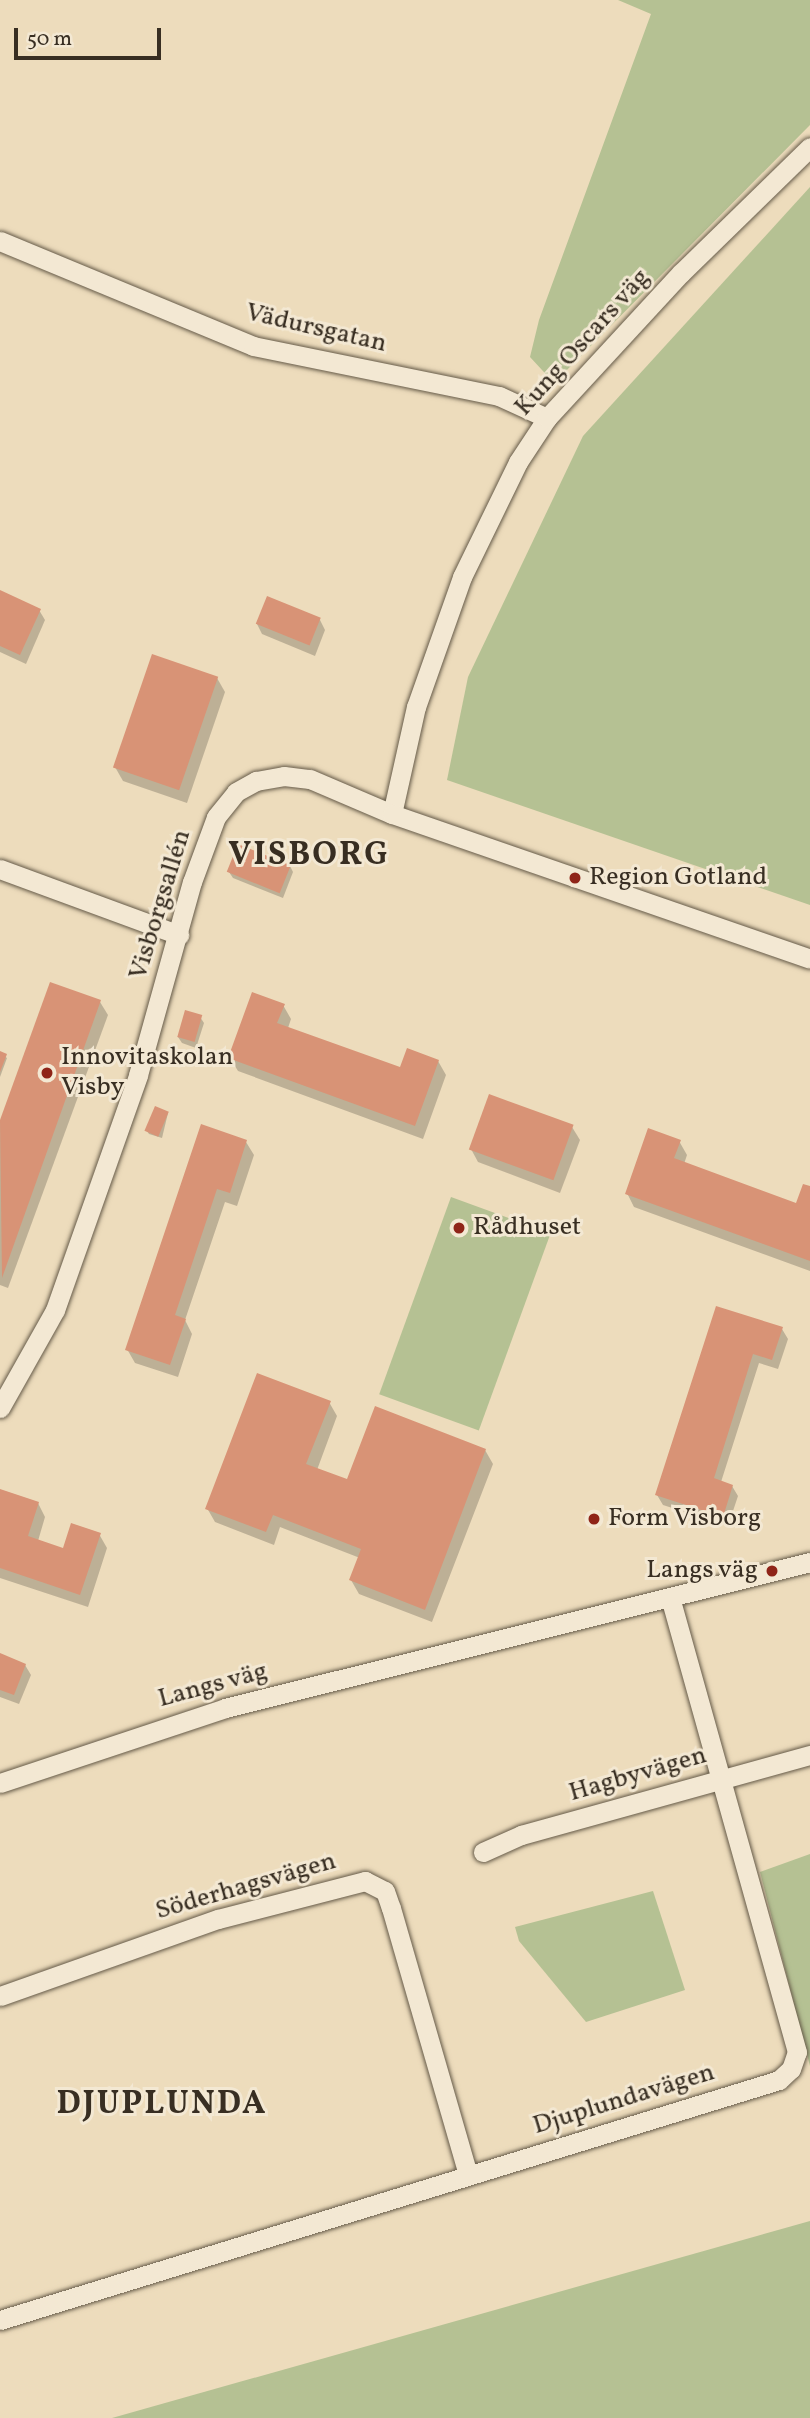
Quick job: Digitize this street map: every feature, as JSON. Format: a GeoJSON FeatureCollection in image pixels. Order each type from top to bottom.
{"type":"FeatureCollection","features":[{"type":"Feature","properties":{"kind":"street","name":"Kung Oscars väg"},"geometry":{"type":"LineString","coordinates":[[392,814],[416,707],[462,577],[518,462],[547,418],[681,273],[810,146]]}},
{"type":"Feature","properties":{"kind":"street","name":"Vädursgatan"},"geometry":{"type":"LineString","coordinates":[[0,241],[253,346],[499,396],[547,418]]}},
{"type":"Feature","properties":{"kind":"street","name":"Visborgsallén"},"geometry":{"type":"LineString","coordinates":[[0,1408],[55,1310],[138,1075],[180,936],[192,882],[216,817],[236,792],[275,778],[310,779],[392,814],[810,959]]}},
{"type":"Feature","properties":{"kind":"street"},"geometry":{"type":"LineString","coordinates":[[0,869],[180,936]]}},
{"type":"Feature","properties":{"kind":"street","name":"Langs väg"},"geometry":{"type":"LineString","coordinates":[[0,1783],[226,1708],[810,1562]]}},
{"type":"Feature","properties":{"kind":"street","name":"Djuplundavägen"},"geometry":{"type":"LineString","coordinates":[[0,2320],[779,2080],[791,2069],[797,2052],[670,1597]]}},
{"type":"Feature","properties":{"kind":"street","name":"Hagbyvägen"},"geometry":{"type":"LineString","coordinates":[[483,1852],[521,1835],[810,1755]]}},
{"type":"Feature","properties":{"kind":"street","name":"Söderhagsvägen"},"geometry":{"type":"LineString","coordinates":[[0,1996],[218,1919],[365,1881],[385,1891],[391,1908],[468,2175]]}},
{"type":"Feature","properties":{"kind":"green space"},"geometry":{"type":"Polygon","coordinates":[[[618,0],[810,0],[810,125],[554,383],[530,357],[539,320],[651,14],[618,0]]]}},
{"type":"Feature","properties":{"kind":"green space"},"geometry":{"type":"Polygon","coordinates":[[[810,187],[810,905],[447,780],[468,677],[583,436],[810,187]]]}},
{"type":"Feature","properties":{"kind":"green space"},"geometry":{"type":"Polygon","coordinates":[[[451,1197],[551,1233],[479,1431],[379,1394],[451,1197]]]}},
{"type":"Feature","properties":{"kind":"green space"},"geometry":{"type":"Polygon","coordinates":[[[810,1854],[810,2066],[760,1872],[810,1854]]]}},
{"type":"Feature","properties":{"kind":"green space"},"geometry":{"type":"Polygon","coordinates":[[[653,1891],[685,1990],[586,2022],[519,1941],[515,1927],[653,1891]]]}},
{"type":"Feature","properties":{"kind":"green space"},"geometry":{"type":"Polygon","coordinates":[[[810,2221],[810,2418],[112,2418],[810,2221]]]}},
{"type":"Feature","properties":{"kind":"building"},"geometry":{"type":"Polygon","coordinates":[[[0,590],[41,609],[20,655],[0,646],[0,590]]]}},
{"type":"Feature","properties":{"kind":"building"},"geometry":{"type":"Polygon","coordinates":[[[267,596],[321,618],[310,646],[256,624],[267,596]]]}},
{"type":"Feature","properties":{"kind":"building"},"geometry":{"type":"Polygon","coordinates":[[[152,654],[218,677],[179,790],[113,767],[152,654]]]}},
{"type":"Feature","properties":{"kind":"building"},"geometry":{"type":"Polygon","coordinates":[[[238,844],[291,865],[280,893],[227,872],[238,844]]]}},
{"type":"Feature","properties":{"kind":"building"},"geometry":{"type":"Polygon","coordinates":[[[50,982],[101,1000],[2,1278],[0,1120],[50,982]]]}},
{"type":"Feature","properties":{"kind":"building"},"geometry":{"type":"Polygon","coordinates":[[[252,992],[285,1004],[277,1023],[400,1067],[407,1048],[439,1060],[415,1126],[228,1058],[252,992]]]}},
{"type":"Feature","properties":{"kind":"building"},"geometry":{"type":"Polygon","coordinates":[[[185,1010],[202,1015],[195,1042],[177,1037],[185,1010]]]}},
{"type":"Feature","properties":{"kind":"building"},"geometry":{"type":"Polygon","coordinates":[[[0,1051],[7,1054],[0,1072],[0,1051]]]}},
{"type":"Feature","properties":{"kind":"building"},"geometry":{"type":"Polygon","coordinates":[[[489,1094],[574,1125],[553,1180],[469,1149],[489,1094]]]}},
{"type":"Feature","properties":{"kind":"building"},"geometry":{"type":"Polygon","coordinates":[[[155,1106],[169,1112],[158,1137],[144,1131],[155,1106]]]}},
{"type":"Feature","properties":{"kind":"building"},"geometry":{"type":"Polygon","coordinates":[[[201,1124],[247,1140],[230,1193],[217,1189],[175,1315],[186,1319],[170,1365],[125,1350],[201,1124]]]}},
{"type":"Feature","properties":{"kind":"building"},"geometry":{"type":"Polygon","coordinates":[[[648,1128],[681,1140],[674,1158],[796,1203],[803,1184],[810,1186],[810,1261],[625,1194],[648,1128]]]}},
{"type":"Feature","properties":{"kind":"building"},"geometry":{"type":"Polygon","coordinates":[[[716,1306],[783,1327],[772,1360],[753,1354],[714,1478],[733,1485],[723,1517],[655,1495],[716,1306]]]}},
{"type":"Feature","properties":{"kind":"building"},"geometry":{"type":"Polygon","coordinates":[[[257,1373],[331,1401],[306,1464],[347,1479],[375,1406],[486,1449],[425,1610],[349,1580],[361,1549],[273,1515],[266,1532],[205,1509],[257,1373]]]}},
{"type":"Feature","properties":{"kind":"building"},"geometry":{"type":"Polygon","coordinates":[[[0,1489],[39,1502],[28,1536],[63,1548],[71,1523],[101,1533],[80,1595],[0,1568],[0,1489]]]}},
{"type":"Feature","properties":{"kind":"building"},"geometry":{"type":"Polygon","coordinates":[[[0,1653],[26,1664],[14,1695],[0,1690],[0,1653]]]}},
{"type":"Feature","properties":{"kind":"place","name":"Region Gotland"},"geometry":{"type":"Point","coordinates":[575,878]}},
{"type":"Feature","properties":{"kind":"place","name":"Innovitaskolan Visby"},"geometry":{"type":"Point","coordinates":[47,1073]}},
{"type":"Feature","properties":{"kind":"place","name":"Rådhuset"},"geometry":{"type":"Point","coordinates":[459,1228]}},
{"type":"Feature","properties":{"kind":"place","name":"Form Visborg"},"geometry":{"type":"Point","coordinates":[594,1519]}},
{"type":"Feature","properties":{"kind":"place","name":"Langs väg"},"geometry":{"type":"Point","coordinates":[772,1571]}},
{"type":"Feature","properties":{"kind":"district","name":"VISBORG"},"geometry":{"type":"Point","coordinates":[309,857]}},
{"type":"Feature","properties":{"kind":"district","name":"DJUPLUNDA"},"geometry":{"type":"Point","coordinates":[162,2106]}}]}
